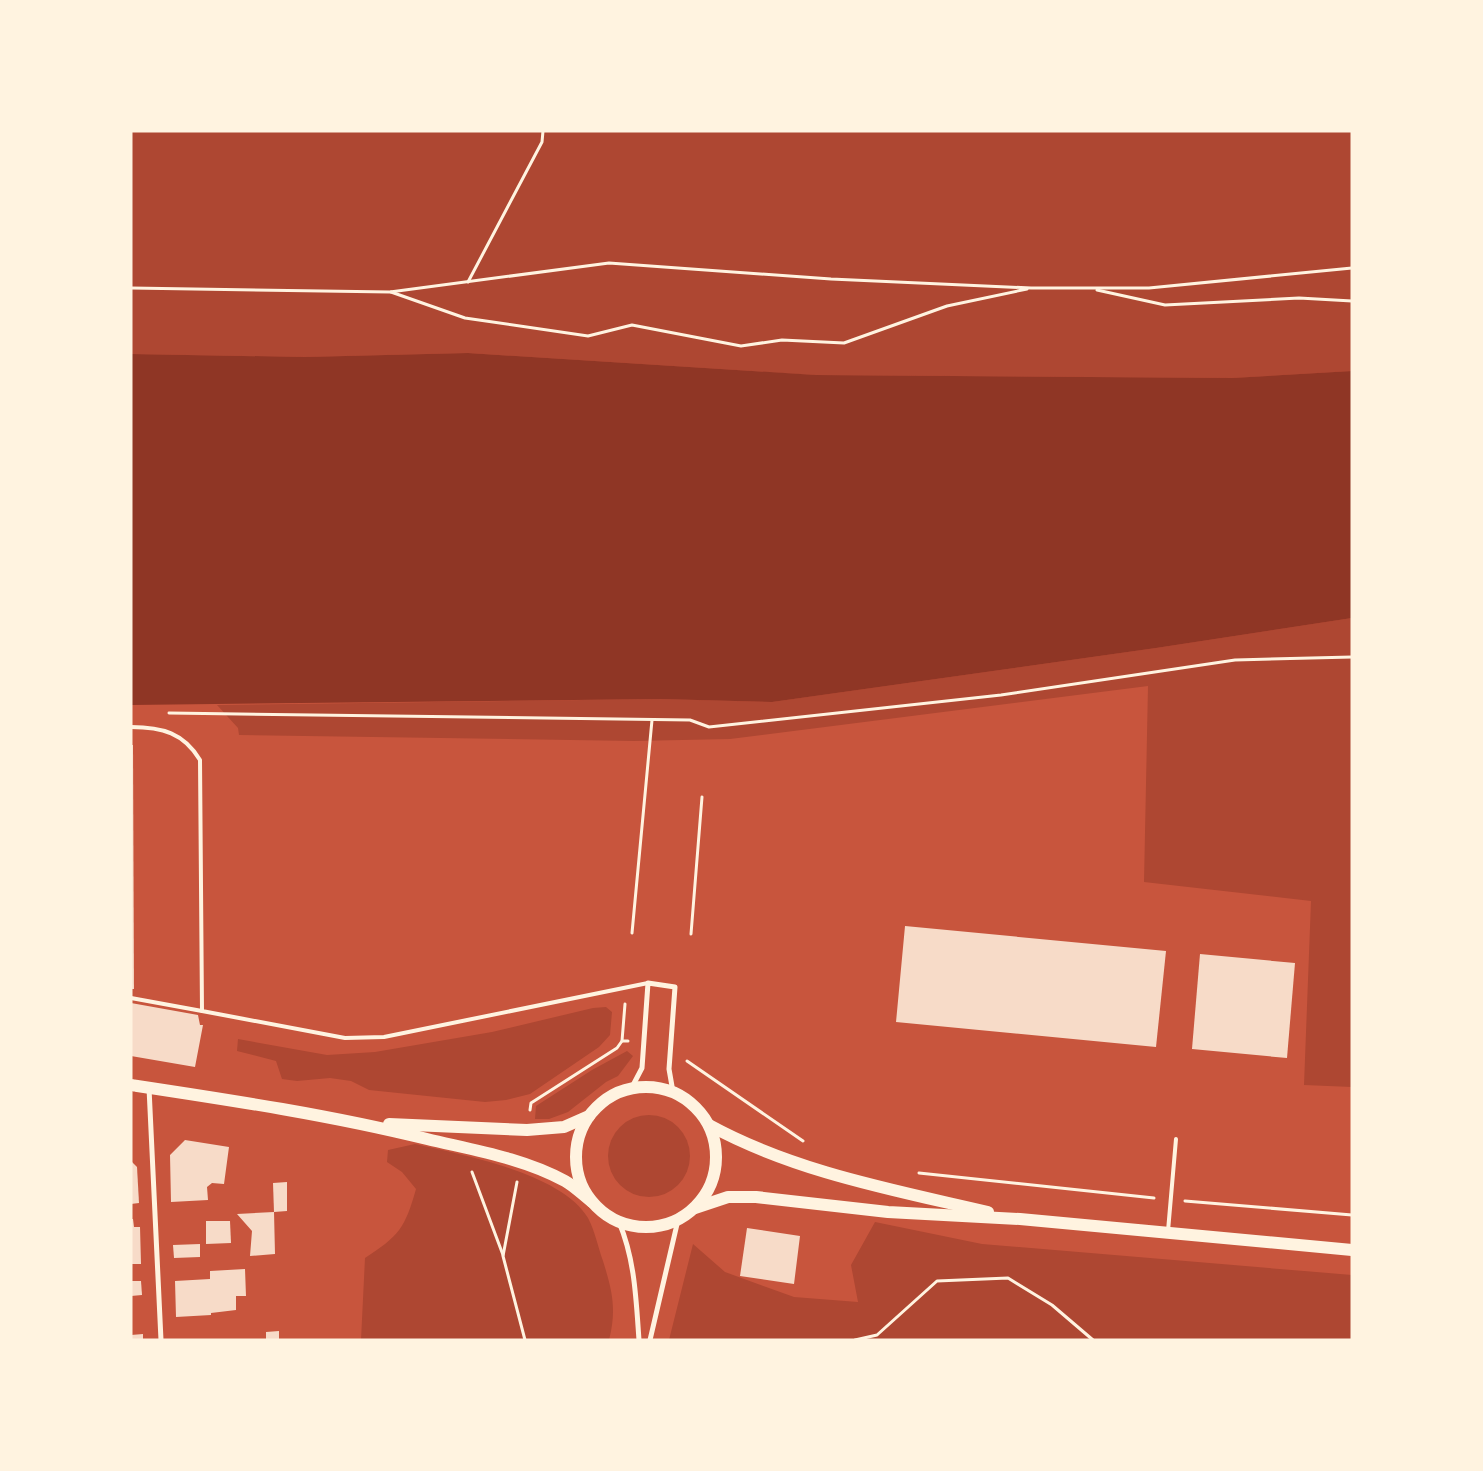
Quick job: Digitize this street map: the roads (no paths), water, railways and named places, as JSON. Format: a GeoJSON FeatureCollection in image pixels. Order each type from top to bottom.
{"type":"FeatureCollection","features":[{"type":"Feature","properties":{"kind":"main road"},"geometry":{"type":"LineString","coordinates":[[131,1084],[361,1123],[521,1163],[564,1181],[592,1202],[604,1214],[619,1222],[639,1227],[659,1227],[678,1220],[695,1208],[728,1197],[756,1197],[888,1212],[1020,1219],[1352,1250]]}},
{"type":"Feature","properties":{"kind":"main road"},"geometry":{"type":"LineString","coordinates":[[592,1202],[580,1182],[576,1160],[579,1137],[589,1116],[615,1094],[631,1089],[652,1087],[673,1092],[688,1100],[709,1125],[716,1146],[716,1169],[709,1190],[695,1208]]}},
{"type":"Feature","properties":{"kind":"main road"},"geometry":{"type":"LineString","coordinates":[[361,1123],[527,1130],[564,1127],[589,1116]]}},
{"type":"Feature","properties":{"kind":"main road"},"geometry":{"type":"LineString","coordinates":[[709,1125],[767,1152],[857,1181],[1020,1219]]}},
{"type":"Feature","properties":{"kind":"street"},"geometry":{"type":"LineString","coordinates":[[631,1089],[642,1068],[648,984],[675,987],[669,1069],[673,1092]]}},
{"type":"Feature","properties":{"kind":"street"},"geometry":{"type":"LineString","coordinates":[[149,1087],[161,1340]]}},
{"type":"Feature","properties":{"kind":"street"},"geometry":{"type":"LineString","coordinates":[[650,1340],[678,1220]]}},
{"type":"Feature","properties":{"kind":"street"},"geometry":{"type":"LineString","coordinates":[[619,1222],[629,1246],[633,1266],[639,1340]]}},
{"type":"Feature","properties":{"kind":"lane"},"geometry":{"type":"LineString","coordinates":[[131,727],[149,727],[173,733],[191,746],[200,760],[202,1011]]}},
{"type":"Feature","properties":{"kind":"lane"},"geometry":{"type":"LineString","coordinates":[[131,998],[345,1038],[384,1036],[648,984]]}},
{"type":"Feature","properties":{"kind":"lane"},"geometry":{"type":"LineString","coordinates":[[1168,1233],[1176,1139]]}}]}
